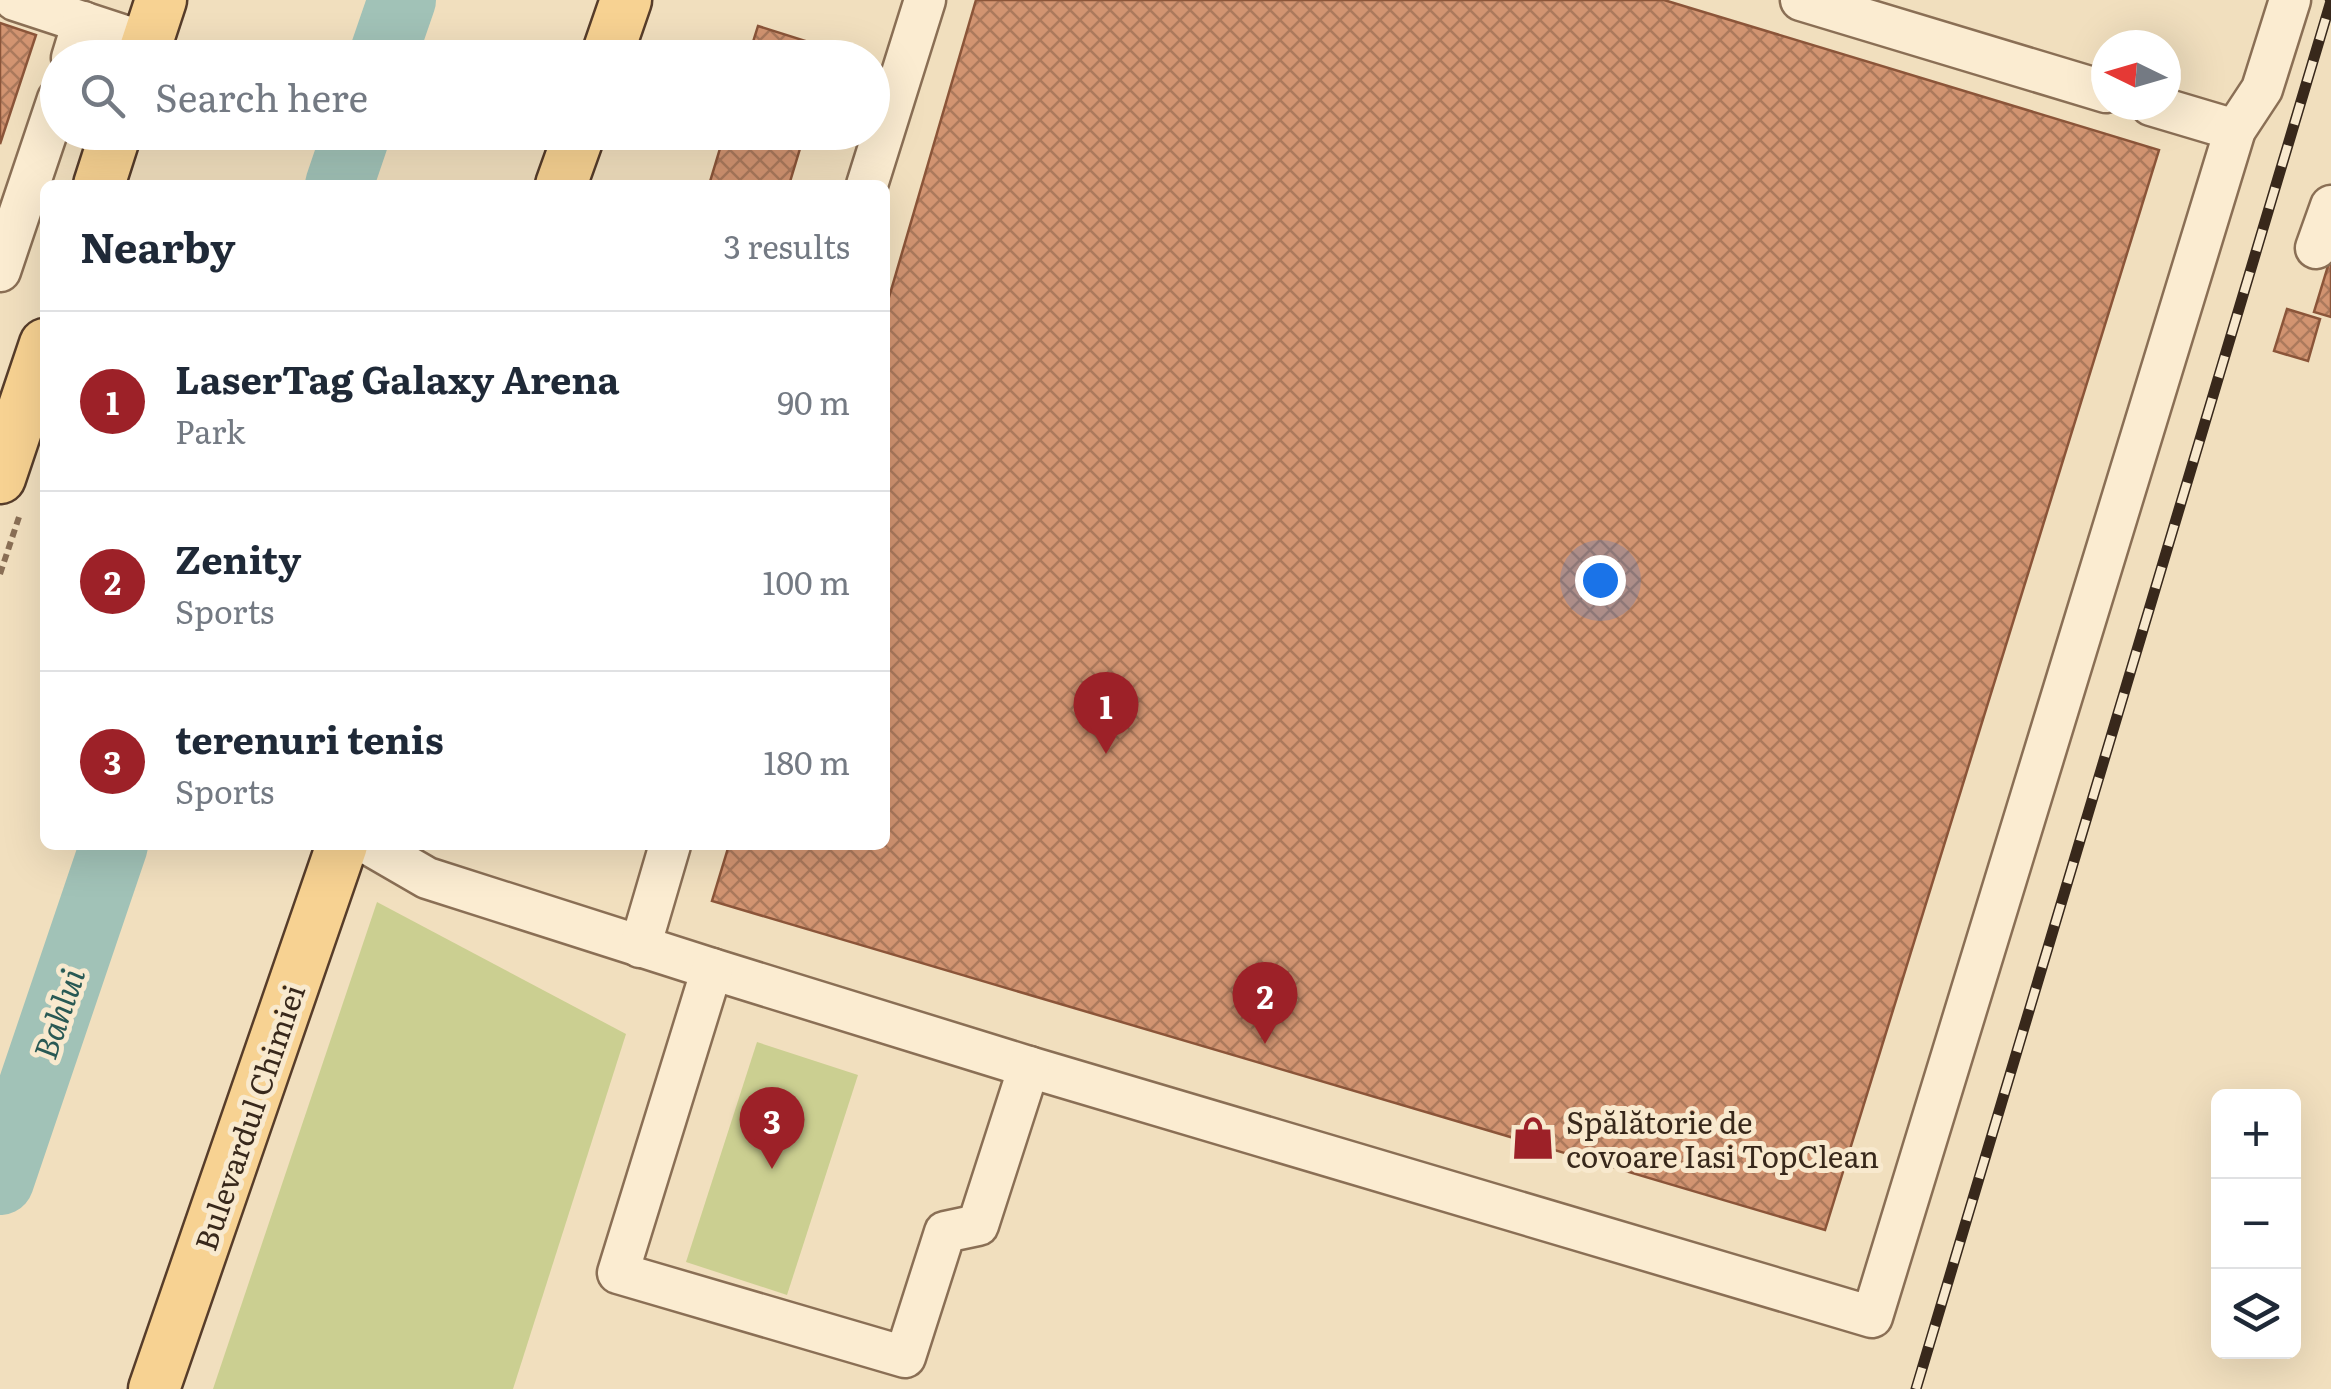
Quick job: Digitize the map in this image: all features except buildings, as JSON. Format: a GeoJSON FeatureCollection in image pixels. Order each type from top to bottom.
{"type":"FeatureCollection","features":[{"type":"Feature","properties":{"kind":"main road"},"geometry":{"type":"LineString","coordinates":[[612,40],[626,0]]}},
{"type":"Feature","properties":{"kind":"main road"},"geometry":{"type":"LineString","coordinates":[[100,180],[110,150]]}},
{"type":"Feature","properties":{"kind":"main road"},"geometry":{"type":"LineString","coordinates":[[564,180],[574,150]]}},
{"type":"Feature","properties":{"kind":"main road"},"geometry":{"type":"LineString","coordinates":[[0,478],[40,359]]}},
{"type":"Feature","properties":{"kind":"main road","name":"Bulevardul Chimiei"},"geometry":{"type":"LineString","coordinates":[[154,1389],[340,850]]}},
{"type":"Feature","properties":{"kind":"street"},"geometry":{"type":"LineString","coordinates":[[15,0],[77,40],[150,34]]}},
{"type":"Feature","properties":{"kind":"street"},"geometry":{"type":"LineString","coordinates":[[890,114],[925,0]]}},
{"type":"Feature","properties":{"kind":"street"},"geometry":{"type":"LineString","coordinates":[[1801,0],[2091,87]]}},
{"type":"Feature","properties":{"kind":"street"},"geometry":{"type":"LineString","coordinates":[[379,850],[427,878],[712,970],[1872,1317],[2235,130],[2262,89],[2290,0]]}},
{"type":"Feature","properties":{"kind":"street"},"geometry":{"type":"LineString","coordinates":[[2181,114],[2235,130]]}},
{"type":"Feature","properties":{"kind":"street"},"geometry":{"type":"LineString","coordinates":[[0,271],[41,150]]}},
{"type":"Feature","properties":{"kind":"street"},"geometry":{"type":"LineString","coordinates":[[870,180],[879,150]]}},
{"type":"Feature","properties":{"kind":"street"},"geometry":{"type":"LineString","coordinates":[[2316,248],[2331,206]]}},
{"type":"Feature","properties":{"kind":"street"},"geometry":{"type":"LineString","coordinates":[[640,947],[669,850]]}},
{"type":"Feature","properties":{"kind":"street"},"geometry":{"type":"LineString","coordinates":[[712,970],[618,1273],[905,1357],[945,1232],[978,1224],[1029,1067]]}},
{"type":"Feature","properties":{"kind":"green space"},"geometry":{"type":"Polygon","coordinates":[[[377,902],[626,1034],[513,1389],[213,1389],[377,902]]]}},
{"type":"Feature","properties":{"kind":"green space"},"geometry":{"type":"Polygon","coordinates":[[[757,1042],[858,1075],[787,1295],[686,1262],[757,1042]]]}},
{"type":"Feature","properties":{"kind":"waterway","name":"Bahlui"},"geometry":{"type":"LineString","coordinates":[[388,40],[402,0]]}},
{"type":"Feature","properties":{"kind":"waterway","name":"Bahlui"},"geometry":{"type":"LineString","coordinates":[[341,180],[351,150]]}},
{"type":"Feature","properties":{"kind":"waterway","name":"Bahlui"},"geometry":{"type":"LineString","coordinates":[[0,1181],[112,850]]}},
{"type":"Feature","properties":{"kind":"tram line"},"geometry":{"type":"LineString","coordinates":[[2326,0],[2331,1]]}},
{"type":"Feature","properties":{"kind":"railway"},"geometry":{"type":"LineString","coordinates":[[1916,1389],[2331,1]]}},
{"type":"Feature","properties":{"kind":"place","name":"LaserTag Galaxy Arena"},"geometry":{"type":"Point","coordinates":[1106,754]}},
{"type":"Feature","properties":{"kind":"place","name":"Zenity"},"geometry":{"type":"Point","coordinates":[1265,1044]}},
{"type":"Feature","properties":{"kind":"place","name":"Spălătorie de covoare Iasi TopClean"},"geometry":{"type":"Point","coordinates":[1533,1138]}},
{"type":"Feature","properties":{"kind":"place","name":"terenuri tenis"},"geometry":{"type":"Point","coordinates":[772,1169]}}]}
